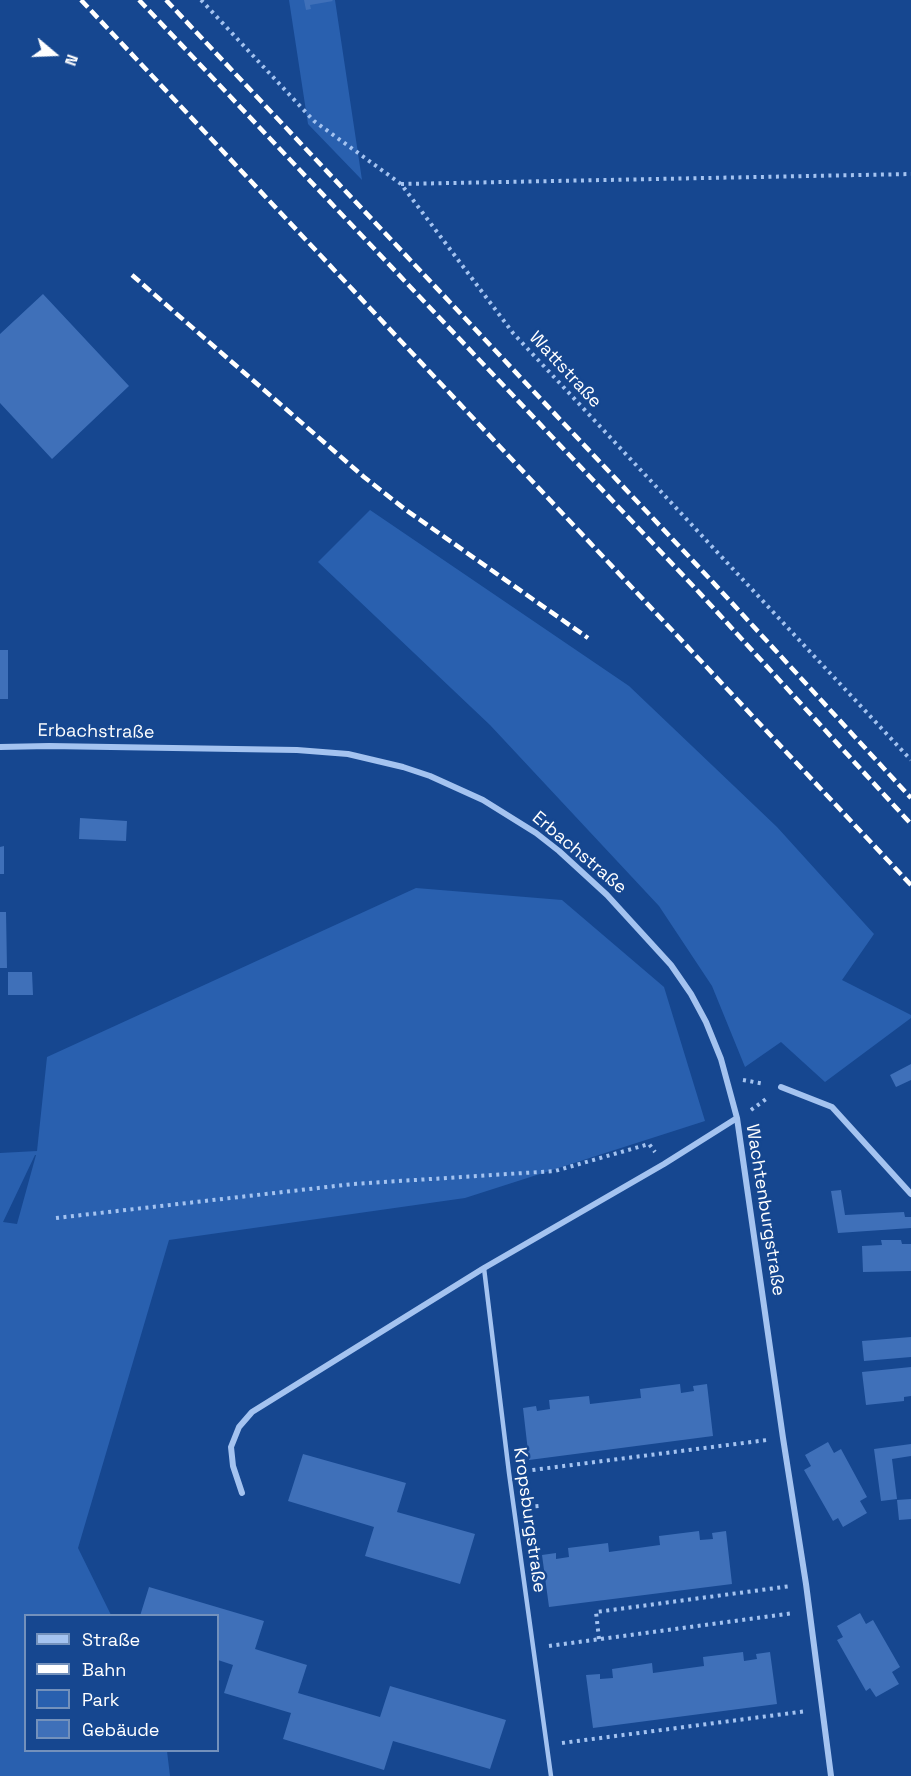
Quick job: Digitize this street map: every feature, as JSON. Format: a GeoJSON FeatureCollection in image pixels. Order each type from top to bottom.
{"type":"FeatureCollection","features":[{"type":"Feature","properties":{"kind":"street","name":"Erbachstraße"},"geometry":{"type":"LineString","coordinates":[[0,747],[326,751],[403,766],[457,788],[509,815],[544,839],[582,871],[635,924],[671,965],[691,994],[706,1022],[727,1077],[737,1118]]}},
{"type":"Feature","properties":{"kind":"street"},"geometry":{"type":"LineString","coordinates":[[781,1087],[832,1107],[911,1194]]}},
{"type":"Feature","properties":{"kind":"street","name":"Wachtenburgstraße"},"geometry":{"type":"LineString","coordinates":[[242,1493],[232,1466],[231,1447],[239,1427],[252,1412],[484,1268],[664,1164],[737,1118],[806,1584],[831,1776]]}},
{"type":"Feature","properties":{"kind":"lane","name":"Kropsburgstraße"},"geometry":{"type":"LineString","coordinates":[[484,1268],[509,1473],[551,1776]]}},
{"type":"Feature","properties":{"kind":"path","name":"Wattstraße"},"geometry":{"type":"LineString","coordinates":[[201,0],[314,121],[401,184],[513,333],[911,760]]}},
{"type":"Feature","properties":{"kind":"path"},"geometry":{"type":"LineString","coordinates":[[401,184],[911,174]]}},
{"type":"Feature","properties":{"kind":"path"},"geometry":{"type":"LineString","coordinates":[[727,1077],[781,1087]]}},
{"type":"Feature","properties":{"kind":"path"},"geometry":{"type":"LineString","coordinates":[[737,1118],[756,1108],[781,1087]]}},
{"type":"Feature","properties":{"kind":"path"},"geometry":{"type":"LineString","coordinates":[[56,1218],[354,1184],[555,1171],[649,1144],[664,1164]]}},
{"type":"Feature","properties":{"kind":"path"},"geometry":{"type":"LineString","coordinates":[[509,1473],[783,1438]]}},
{"type":"Feature","properties":{"kind":"path"},"geometry":{"type":"LineString","coordinates":[[599,1639],[596,1612],[806,1584]]}},
{"type":"Feature","properties":{"kind":"path"},"geometry":{"type":"LineString","coordinates":[[533,1648],[809,1611]]}},
{"type":"Feature","properties":{"kind":"path"},"geometry":{"type":"LineString","coordinates":[[546,1744],[822,1709]]}},
{"type":"Feature","properties":{"kind":"green space"},"geometry":{"type":"Polygon","coordinates":[[[289,0],[335,0],[362,180],[308,124],[289,0]]]}},
{"type":"Feature","properties":{"kind":"green space"},"geometry":{"type":"Polygon","coordinates":[[[370,510],[629,686],[777,827],[874,934],[842,980],[911,1015],[911,1018],[825,1082],[781,1042],[745,1067],[712,986],[659,906],[490,725],[318,562],[370,510]]]}},
{"type":"Feature","properties":{"kind":"green space"},"geometry":{"type":"Polygon","coordinates":[[[416,888],[562,900],[664,987],[705,1121],[465,1198],[169,1240],[78,1548],[111,1614],[24,1614],[24,1752],[167,1752],[170,1776],[0,1776],[0,1153],[37,1151],[47,1057],[416,888]],[[35,1155],[3,1222],[17,1224],[36,1155],[35,1155]]]}},
{"type":"Feature","properties":{"kind":"building"},"geometry":{"type":"Polygon","coordinates":[[[304,0],[333,1],[310,5],[311,9],[306,10],[304,0]]]}},
{"type":"Feature","properties":{"kind":"building"},"geometry":{"type":"Polygon","coordinates":[[[43,294],[129,386],[52,459],[0,403],[0,334],[43,294]]]}},
{"type":"Feature","properties":{"kind":"building"},"geometry":{"type":"Polygon","coordinates":[[[0,650],[8,650],[8,699],[0,699],[0,650]]]}},
{"type":"Feature","properties":{"kind":"building"},"geometry":{"type":"Polygon","coordinates":[[[80,818],[127,821],[126,841],[79,839],[80,818]]]}},
{"type":"Feature","properties":{"kind":"building"},"geometry":{"type":"Polygon","coordinates":[[[4,846],[4,874],[0,874],[0,847],[4,846]]]}},
{"type":"Feature","properties":{"kind":"building"},"geometry":{"type":"Polygon","coordinates":[[[0,912],[6,912],[7,968],[0,968],[0,912]]]}},
{"type":"Feature","properties":{"kind":"building"},"geometry":{"type":"Polygon","coordinates":[[[8,972],[32,972],[33,995],[8,995],[8,972]]]}},
{"type":"Feature","properties":{"kind":"building"},"geometry":{"type":"Polygon","coordinates":[[[911,1064],[911,1080],[896,1087],[890,1075],[911,1064]]]}},
{"type":"Feature","properties":{"kind":"building"},"geometry":{"type":"Polygon","coordinates":[[[841,1190],[845,1215],[904,1212],[905,1217],[911,1217],[911,1228],[838,1233],[831,1191],[841,1190]]]}},
{"type":"Feature","properties":{"kind":"building"},"geometry":{"type":"Polygon","coordinates":[[[881,1240],[901,1240],[902,1244],[911,1244],[911,1271],[863,1272],[862,1246],[882,1245],[881,1240]]]}},
{"type":"Feature","properties":{"kind":"building"},"geometry":{"type":"Polygon","coordinates":[[[911,1337],[911,1357],[864,1361],[862,1341],[911,1337]]]}},
{"type":"Feature","properties":{"kind":"building"},"geometry":{"type":"Polygon","coordinates":[[[911,1367],[911,1396],[904,1397],[904,1401],[866,1405],[862,1372],[911,1367]]]}},
{"type":"Feature","properties":{"kind":"building"},"geometry":{"type":"Polygon","coordinates":[[[680,1384],[681,1393],[694,1391],[693,1386],[707,1384],[713,1436],[529,1460],[523,1408],[536,1406],[537,1411],[550,1409],[549,1400],[589,1396],[590,1404],[641,1398],[640,1389],[680,1384]]]}},
{"type":"Feature","properties":{"kind":"building"},"geometry":{"type":"Polygon","coordinates":[[[828,1442],[834,1453],[841,1449],[867,1497],[860,1501],[867,1513],[843,1527],[838,1518],[833,1521],[804,1470],[811,1466],[805,1455],[828,1442]]]}},
{"type":"Feature","properties":{"kind":"building"},"geometry":{"type":"Polygon","coordinates":[[[911,1444],[911,1456],[892,1459],[897,1499],[881,1501],[874,1449],[911,1444]]]}},
{"type":"Feature","properties":{"kind":"building"},"geometry":{"type":"Polygon","coordinates":[[[303,1454],[406,1483],[397,1512],[475,1534],[460,1584],[365,1556],[374,1527],[288,1501],[303,1454]]]}},
{"type":"Feature","properties":{"kind":"building"},"geometry":{"type":"Polygon","coordinates":[[[911,1499],[911,1519],[899,1520],[897,1500],[911,1499]]]}},
{"type":"Feature","properties":{"kind":"building"},"geometry":{"type":"Polygon","coordinates":[[[699,1531],[700,1540],[713,1539],[712,1533],[726,1531],[732,1584],[549,1607],[542,1555],[556,1553],[556,1559],[569,1557],[568,1548],[608,1543],[609,1552],[660,1545],[659,1536],[699,1531]]]}},
{"type":"Feature","properties":{"kind":"building"},"geometry":{"type":"Polygon","coordinates":[[[149,1587],[264,1621],[255,1649],[307,1665],[298,1693],[380,1717],[390,1686],[506,1720],[490,1769],[393,1741],[384,1770],[283,1739],[291,1713],[224,1693],[233,1665],[219,1660],[219,1614],[141,1614],[149,1587]]]}},
{"type":"Feature","properties":{"kind":"building"},"geometry":{"type":"Polygon","coordinates":[[[860,1613],[866,1624],[873,1620],[900,1667],[892,1672],[899,1684],[876,1697],[870,1688],[866,1691],[837,1640],[843,1637],[837,1626],[860,1613]]]}},
{"type":"Feature","properties":{"kind":"building"},"geometry":{"type":"Polygon","coordinates":[[[743,1652],[744,1661],[757,1659],[756,1654],[770,1652],[777,1704],[593,1728],[586,1675],[600,1674],[600,1679],[613,1678],[612,1669],[652,1663],[653,1673],[704,1666],[703,1657],[743,1652]]]}},
{"type":"Feature","properties":{"kind":"railway"},"geometry":{"type":"LineString","coordinates":[[81,0],[911,885]]}},
{"type":"Feature","properties":{"kind":"railway"},"geometry":{"type":"LineString","coordinates":[[139,0],[696,589],[911,824]]}},
{"type":"Feature","properties":{"kind":"railway"},"geometry":{"type":"LineString","coordinates":[[166,0],[709,578],[911,798]]}},
{"type":"Feature","properties":{"kind":"railway"},"geometry":{"type":"LineString","coordinates":[[132,275],[364,477],[406,510],[588,638]]}}]}
